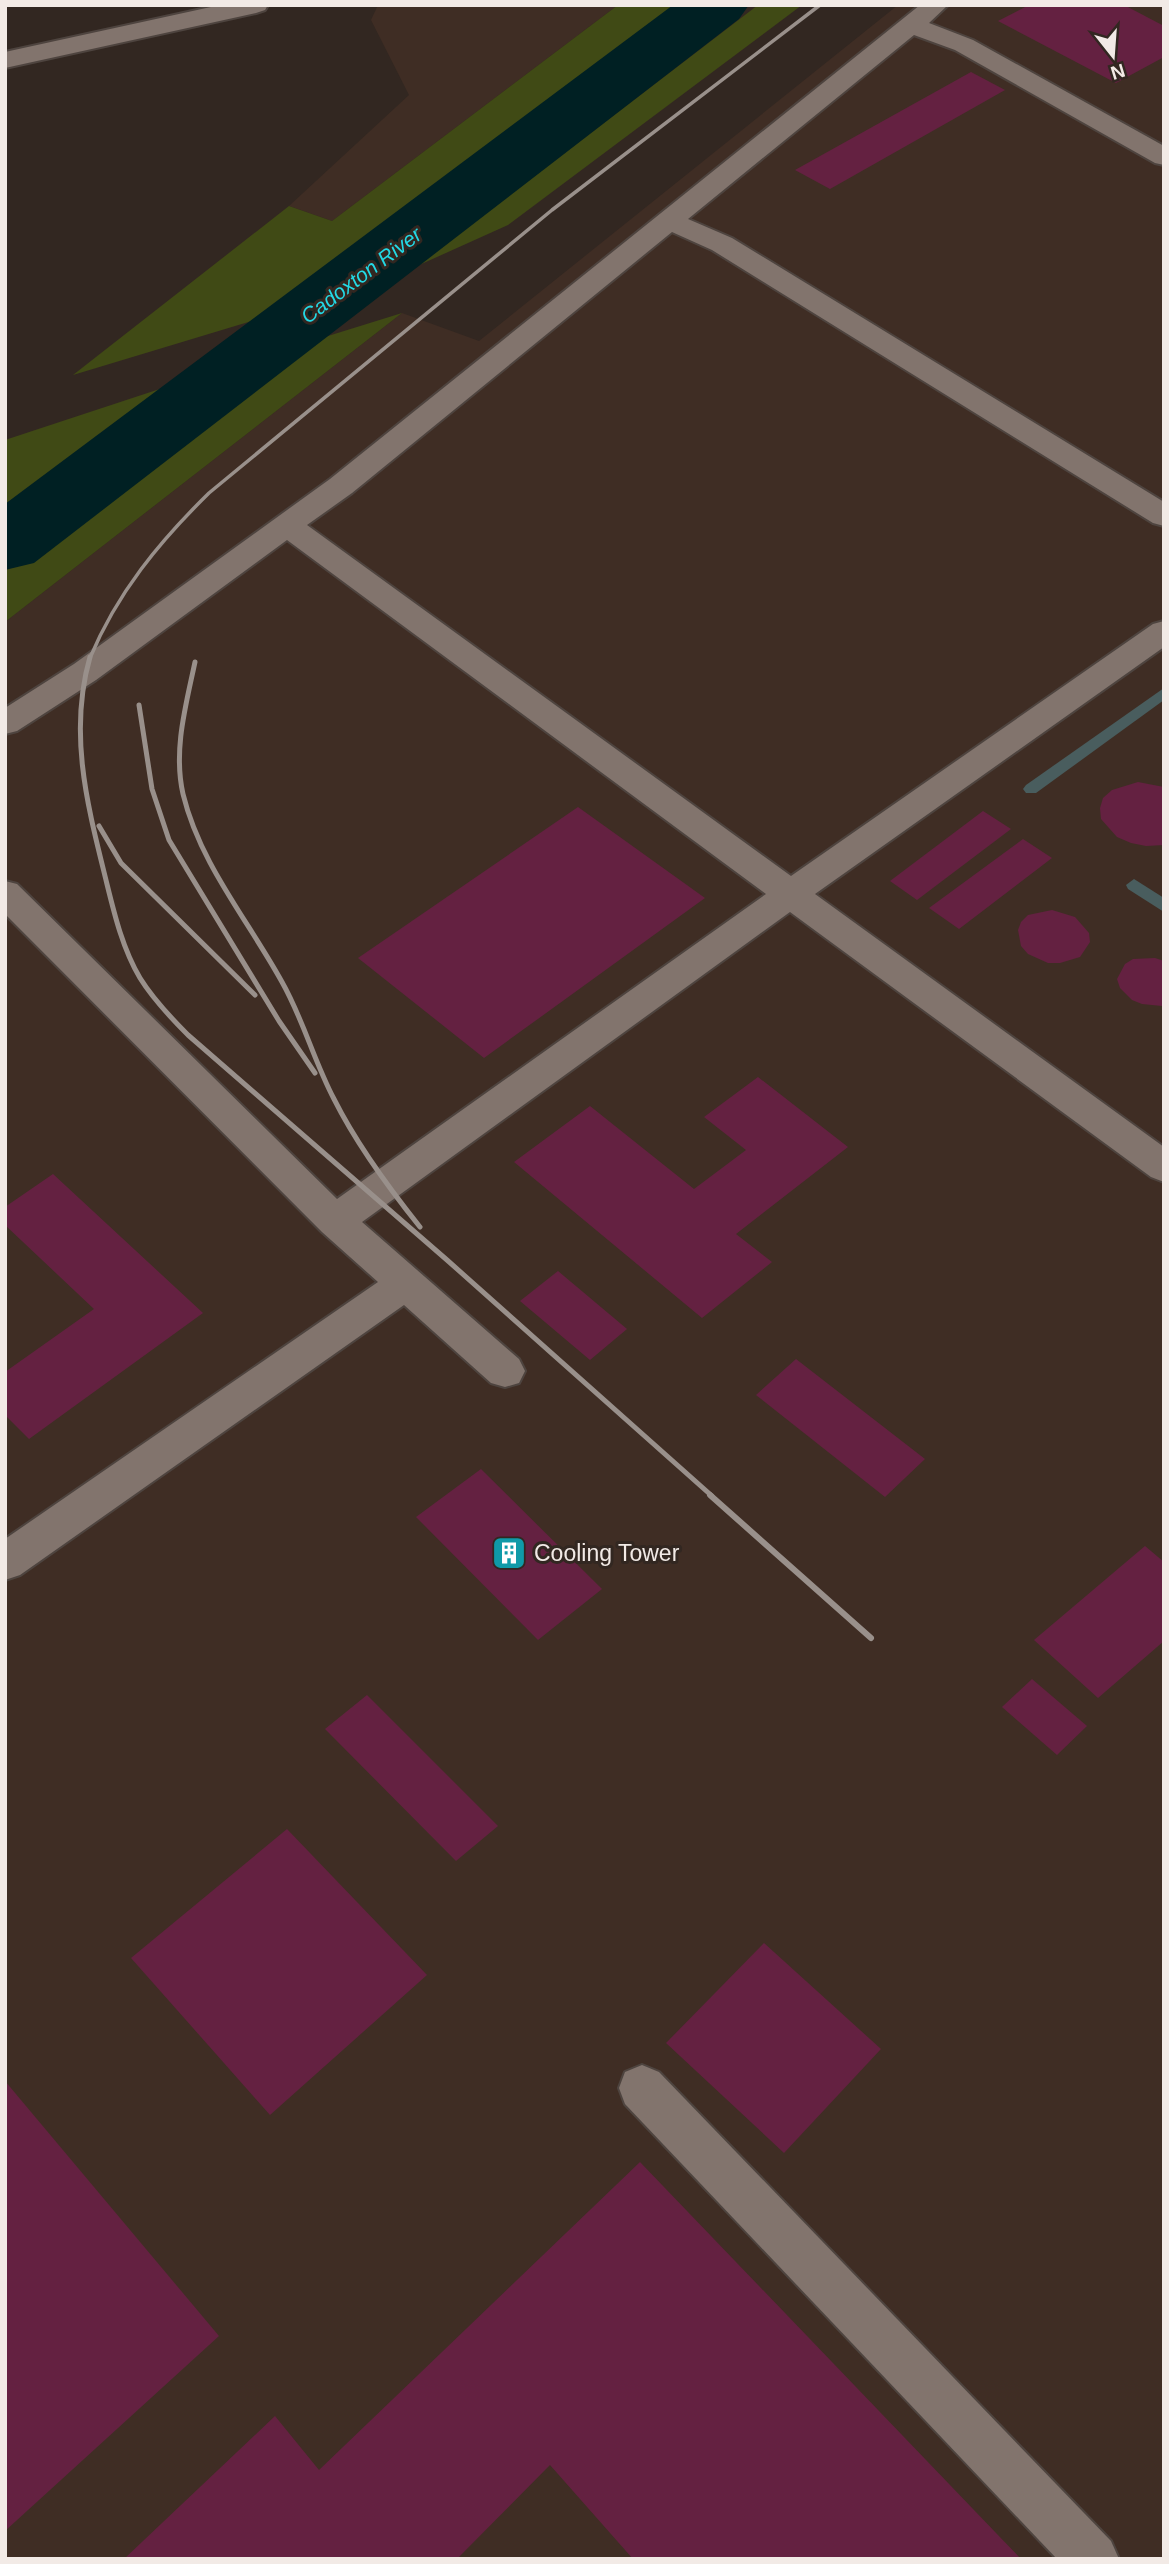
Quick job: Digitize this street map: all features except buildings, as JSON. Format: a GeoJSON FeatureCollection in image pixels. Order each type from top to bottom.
{"type":"FeatureCollection","features":[{"type":"Feature","properties":{"kind":"lane"},"geometry":{"type":"LineString","coordinates":[[5,60],[256,5]]}},
{"type":"Feature","properties":{"kind":"lane"},"geometry":{"type":"LineString","coordinates":[[5,723],[85,672],[341,486],[936,5]]}},
{"type":"Feature","properties":{"kind":"lane"},"geometry":{"type":"LineString","coordinates":[[911,25],[964,45],[1164,157]]}},
{"type":"Feature","properties":{"kind":"lane"},"geometry":{"type":"LineString","coordinates":[[669,221],[722,244],[1164,516]]}},
{"type":"Feature","properties":{"kind":"lane"},"geometry":{"type":"LineString","coordinates":[[286,525],[1164,1167]]}},
{"type":"Feature","properties":{"kind":"lane"},"geometry":{"type":"LineString","coordinates":[[335,1221],[790,894],[1164,631]]}},
{"type":"Feature","properties":{"kind":"lane"},"geometry":{"type":"LineString","coordinates":[[5,893],[335,1221],[505,1371]]}},
{"type":"Feature","properties":{"kind":"lane"},"geometry":{"type":"LineString","coordinates":[[5,1562],[406,1283]]}},
{"type":"Feature","properties":{"kind":"lane"},"geometry":{"type":"LineString","coordinates":[[642,2088],[1093,2559]]}},
{"type":"Feature","properties":{"kind":"shaded area"},"geometry":{"type":"Polygon","coordinates":[[[378,5],[618,5],[332,221],[289,206],[409,95],[371,20],[378,5]]]}},
{"type":"Feature","properties":{"kind":"shaded area"},"geometry":{"type":"Polygon","coordinates":[[[898,5],[1164,5],[1164,2559],[5,2559],[5,622],[402,313],[479,341],[898,5]]]}},
{"type":"Feature","properties":{"kind":"green space"},"geometry":{"type":"Polygon","coordinates":[[[618,5],[675,5],[255,320],[73,375],[289,206],[332,221],[618,5]]]}},
{"type":"Feature","properties":{"kind":"green space"},"geometry":{"type":"Polygon","coordinates":[[[758,5],[802,5],[508,225],[417,266],[758,5]]]}},
{"type":"Feature","properties":{"kind":"green space"},"geometry":{"type":"Polygon","coordinates":[[[402,313],[5,622],[5,440],[402,313]]]}},
{"type":"Feature","properties":{"kind":"waterway","name":"Cadoxton River"},"geometry":{"type":"LineString","coordinates":[[5,544],[716,5]]}},
{"type":"Feature","properties":{"kind":"waterway"},"geometry":{"type":"LineString","coordinates":[[1031,789],[1164,693]]}},
{"type":"Feature","properties":{"kind":"waterway"},"geometry":{"type":"LineString","coordinates":[[1134,885],[1164,906]]}},
{"type":"Feature","properties":{"kind":"railway"},"geometry":{"type":"LineString","coordinates":[[90,658],[113,612],[141,569],[173,530],[209,493],[552,210],[820,5]]}},
{"type":"Feature","properties":{"kind":"railway"},"geometry":{"type":"LineString","coordinates":[[90,657],[84,684],[80,738],[86,792],[118,926],[133,966],[150,993],[188,1035],[447,1260],[712,1496]]}},
{"type":"Feature","properties":{"kind":"railway"},"geometry":{"type":"LineString","coordinates":[[195,662],[182,728],[179,761],[183,794],[191,820],[213,868],[289,996],[343,1116],[396,1197],[420,1227]]}},
{"type":"Feature","properties":{"kind":"railway"},"geometry":{"type":"LineString","coordinates":[[139,705],[152,789],[169,840],[279,1021],[315,1073]]}},
{"type":"Feature","properties":{"kind":"railway"},"geometry":{"type":"LineString","coordinates":[[99,826],[121,863],[255,995]]}},
{"type":"Feature","properties":{"kind":"railway"},"geometry":{"type":"LineString","coordinates":[[710,1495],[871,1638]]}},
{"type":"Feature","properties":{"kind":"place","name":"Cooling Tower"},"geometry":{"type":"Point","coordinates":[509,1553]}}]}
